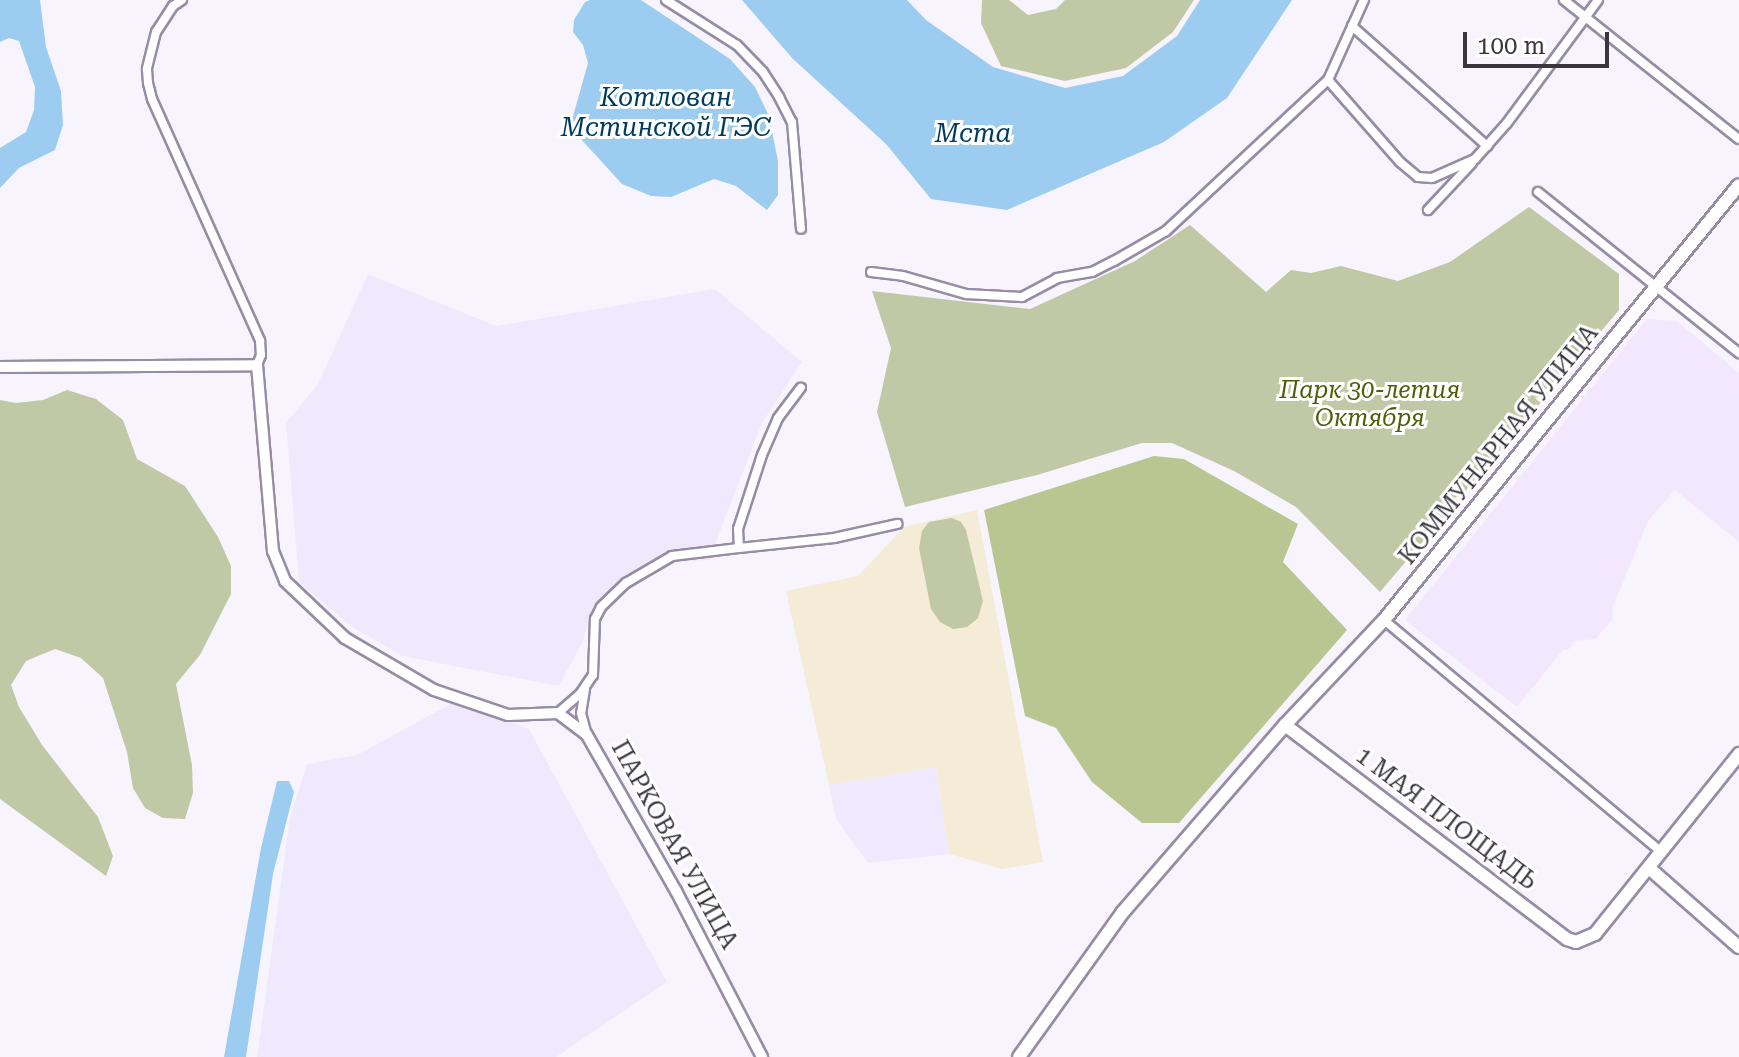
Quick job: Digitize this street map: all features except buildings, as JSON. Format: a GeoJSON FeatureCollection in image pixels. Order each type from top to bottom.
{"type":"FeatureCollection","features":[{"type":"Feature","properties":{"kind":"main road","name":"КОММУНАРНАЯ УЛИЦА"},"geometry":{"type":"LineString","coordinates":[[1285,725],[1384,620],[1739,185]]}},
{"type":"Feature","properties":{"kind":"main road","name":"1 МАЯ ПЛОЩАДЬ"},"geometry":{"type":"LineString","coordinates":[[1285,725],[1567,939],[1584,940],[1595,934],[1649,868]]}},
{"type":"Feature","properties":{"kind":"main road"},"geometry":{"type":"LineString","coordinates":[[1019,1057],[1123,912],[1285,725]]}},
{"type":"Feature","properties":{"kind":"main road"},"geometry":{"type":"LineString","coordinates":[[1739,754],[1649,868],[1739,947]]}},
{"type":"Feature","properties":{"kind":"street"},"geometry":{"type":"LineString","coordinates":[[182,0],[173,6],[156,32],[147,69],[152,99],[260,341],[261,355],[257,365],[273,551],[285,581],[345,638],[434,690],[508,715],[558,713],[593,675],[595,619],[601,607],[626,583],[672,556],[834,538],[897,524]]}},
{"type":"Feature","properties":{"kind":"street"},"geometry":{"type":"LineString","coordinates":[[666,0],[737,45],[763,72],[779,97],[792,122],[801,229]]}},
{"type":"Feature","properties":{"kind":"street"},"geometry":{"type":"LineString","coordinates":[[871,272],[903,276],[966,294],[1022,297],[1057,278],[1092,272],[1166,231],[1328,80],[1364,0]]}},
{"type":"Feature","properties":{"kind":"street"},"geometry":{"type":"LineString","coordinates":[[1564,0],[1739,139]]}},
{"type":"Feature","properties":{"kind":"street"},"geometry":{"type":"LineString","coordinates":[[1428,210],[1507,123],[1598,0]]}},
{"type":"Feature","properties":{"kind":"street"},"geometry":{"type":"LineString","coordinates":[[1352,26],[1487,146]]}},
{"type":"Feature","properties":{"kind":"street"},"geometry":{"type":"LineString","coordinates":[[1328,80],[1400,162],[1418,177],[1432,178],[1475,159]]}},
{"type":"Feature","properties":{"kind":"street"},"geometry":{"type":"LineString","coordinates":[[1538,192],[1739,353]]}},
{"type":"Feature","properties":{"kind":"street"},"geometry":{"type":"LineString","coordinates":[[0,367],[257,365]]}},
{"type":"Feature","properties":{"kind":"street"},"geometry":{"type":"LineString","coordinates":[[739,548],[738,529],[762,455],[778,418],[801,388]]}},
{"type":"Feature","properties":{"kind":"street"},"geometry":{"type":"LineString","coordinates":[[1384,620],[1661,852]]}},
{"type":"Feature","properties":{"kind":"street"},"geometry":{"type":"LineString","coordinates":[[586,685],[581,713],[587,735]]}},
{"type":"Feature","properties":{"kind":"street","name":"ПАРКОВАЯ УЛИЦА"},"geometry":{"type":"LineString","coordinates":[[558,713],[587,735],[676,891],[762,1057]]}},
{"type":"Feature","properties":{"kind":"shaded area"},"geometry":{"type":"Polygon","coordinates":[[[368,274],[496,326],[715,289],[802,362],[762,423],[709,560],[652,563],[590,615],[583,641],[559,686],[402,656],[351,626],[299,582],[286,423],[318,384],[368,274]]]}},
{"type":"Feature","properties":{"kind":"shaded area"},"geometry":{"type":"Polygon","coordinates":[[[1647,319],[1677,321],[1739,373],[1739,542],[1675,490],[1648,521],[1612,609],[1613,619],[1595,639],[1574,641],[1568,650],[1563,650],[1517,707],[1405,620],[1647,319]]]}},
{"type":"Feature","properties":{"kind":"shaded area"},"geometry":{"type":"Polygon","coordinates":[[[977,510],[1043,862],[1002,869],[949,854],[936,767],[829,785],[786,591],[858,576],[904,527],[977,510]]]}},
{"type":"Feature","properties":{"kind":"shaded area"},"geometry":{"type":"Polygon","coordinates":[[[456,701],[529,729],[667,982],[556,1057],[257,1057],[290,818],[307,764],[357,755],[456,701]]]}},
{"type":"Feature","properties":{"kind":"shaded area"},"geometry":{"type":"Polygon","coordinates":[[[936,767],[949,854],[868,863],[836,819],[829,785],[936,767]]]}},
{"type":"Feature","properties":{"kind":"green space"},"geometry":{"type":"Polygon","coordinates":[[[982,0],[1009,0],[1028,15],[1056,9],[1065,0],[1194,0],[1173,32],[1126,68],[1065,81],[1001,66],[981,23],[982,0]]]}},
{"type":"Feature","properties":{"kind":"green space","name":"Парк 30-летия Октября"},"geometry":{"type":"Polygon","coordinates":[[[1529,207],[1619,274],[1619,310],[1380,592],[1296,507],[1234,471],[1172,443],[1142,443],[1037,475],[905,507],[877,412],[891,348],[872,291],[1030,309],[1135,261],[1190,225],[1266,292],[1291,270],[1311,273],[1341,266],[1398,281],[1450,262],[1529,207]]]}},
{"type":"Feature","properties":{"kind":"green space"},"geometry":{"type":"Polygon","coordinates":[[[67,390],[96,399],[123,420],[137,459],[185,486],[218,537],[231,566],[231,594],[200,655],[176,684],[192,765],[193,793],[185,819],[163,818],[145,808],[133,788],[127,752],[103,678],[81,658],[55,649],[26,661],[11,685],[19,707],[42,745],[98,817],[113,856],[106,876],[0,799],[0,400],[16,403],[43,400],[67,390]]]}},
{"type":"Feature","properties":{"kind":"green space"},"geometry":{"type":"Polygon","coordinates":[[[1154,456],[1184,459],[1298,524],[1283,562],[1347,630],[1179,823],[1142,823],[1092,782],[1056,728],[1025,716],[984,510],[1154,456]]]}},
{"type":"Feature","properties":{"kind":"green space"},"geometry":{"type":"Polygon","coordinates":[[[952,518],[961,522],[966,530],[983,601],[978,618],[967,627],[953,629],[940,622],[931,609],[919,548],[922,531],[929,522],[952,518]]]}},
{"type":"Feature","properties":{"kind":"water"},"geometry":{"type":"Polygon","coordinates":[[[0,0],[40,0],[46,47],[61,91],[63,125],[55,150],[19,168],[0,188],[0,148],[26,132],[34,110],[35,87],[19,41],[9,38],[0,42],[0,0]]]}},
{"type":"Feature","properties":{"kind":"water","name":"Котлован Мстинской ГЭС"},"geometry":{"type":"Polygon","coordinates":[[[641,0],[730,59],[755,87],[769,116],[778,161],[778,195],[767,210],[736,186],[714,179],[671,197],[651,196],[622,184],[570,127],[588,63],[583,45],[573,32],[574,20],[585,2],[641,0]]]}},
{"type":"Feature","properties":{"kind":"water","name":"Мста"},"geometry":{"type":"Polygon","coordinates":[[[742,0],[907,0],[926,20],[993,67],[1065,88],[1123,76],[1177,36],[1200,0],[1292,0],[1227,98],[1164,142],[1007,210],[931,199],[886,144],[792,58],[742,0]]]}},
{"type":"Feature","properties":{"kind":"water"},"geometry":{"type":"Polygon","coordinates":[[[277,781],[289,781],[294,792],[273,874],[246,1057],[224,1057],[261,848],[277,781]]]}}]}
